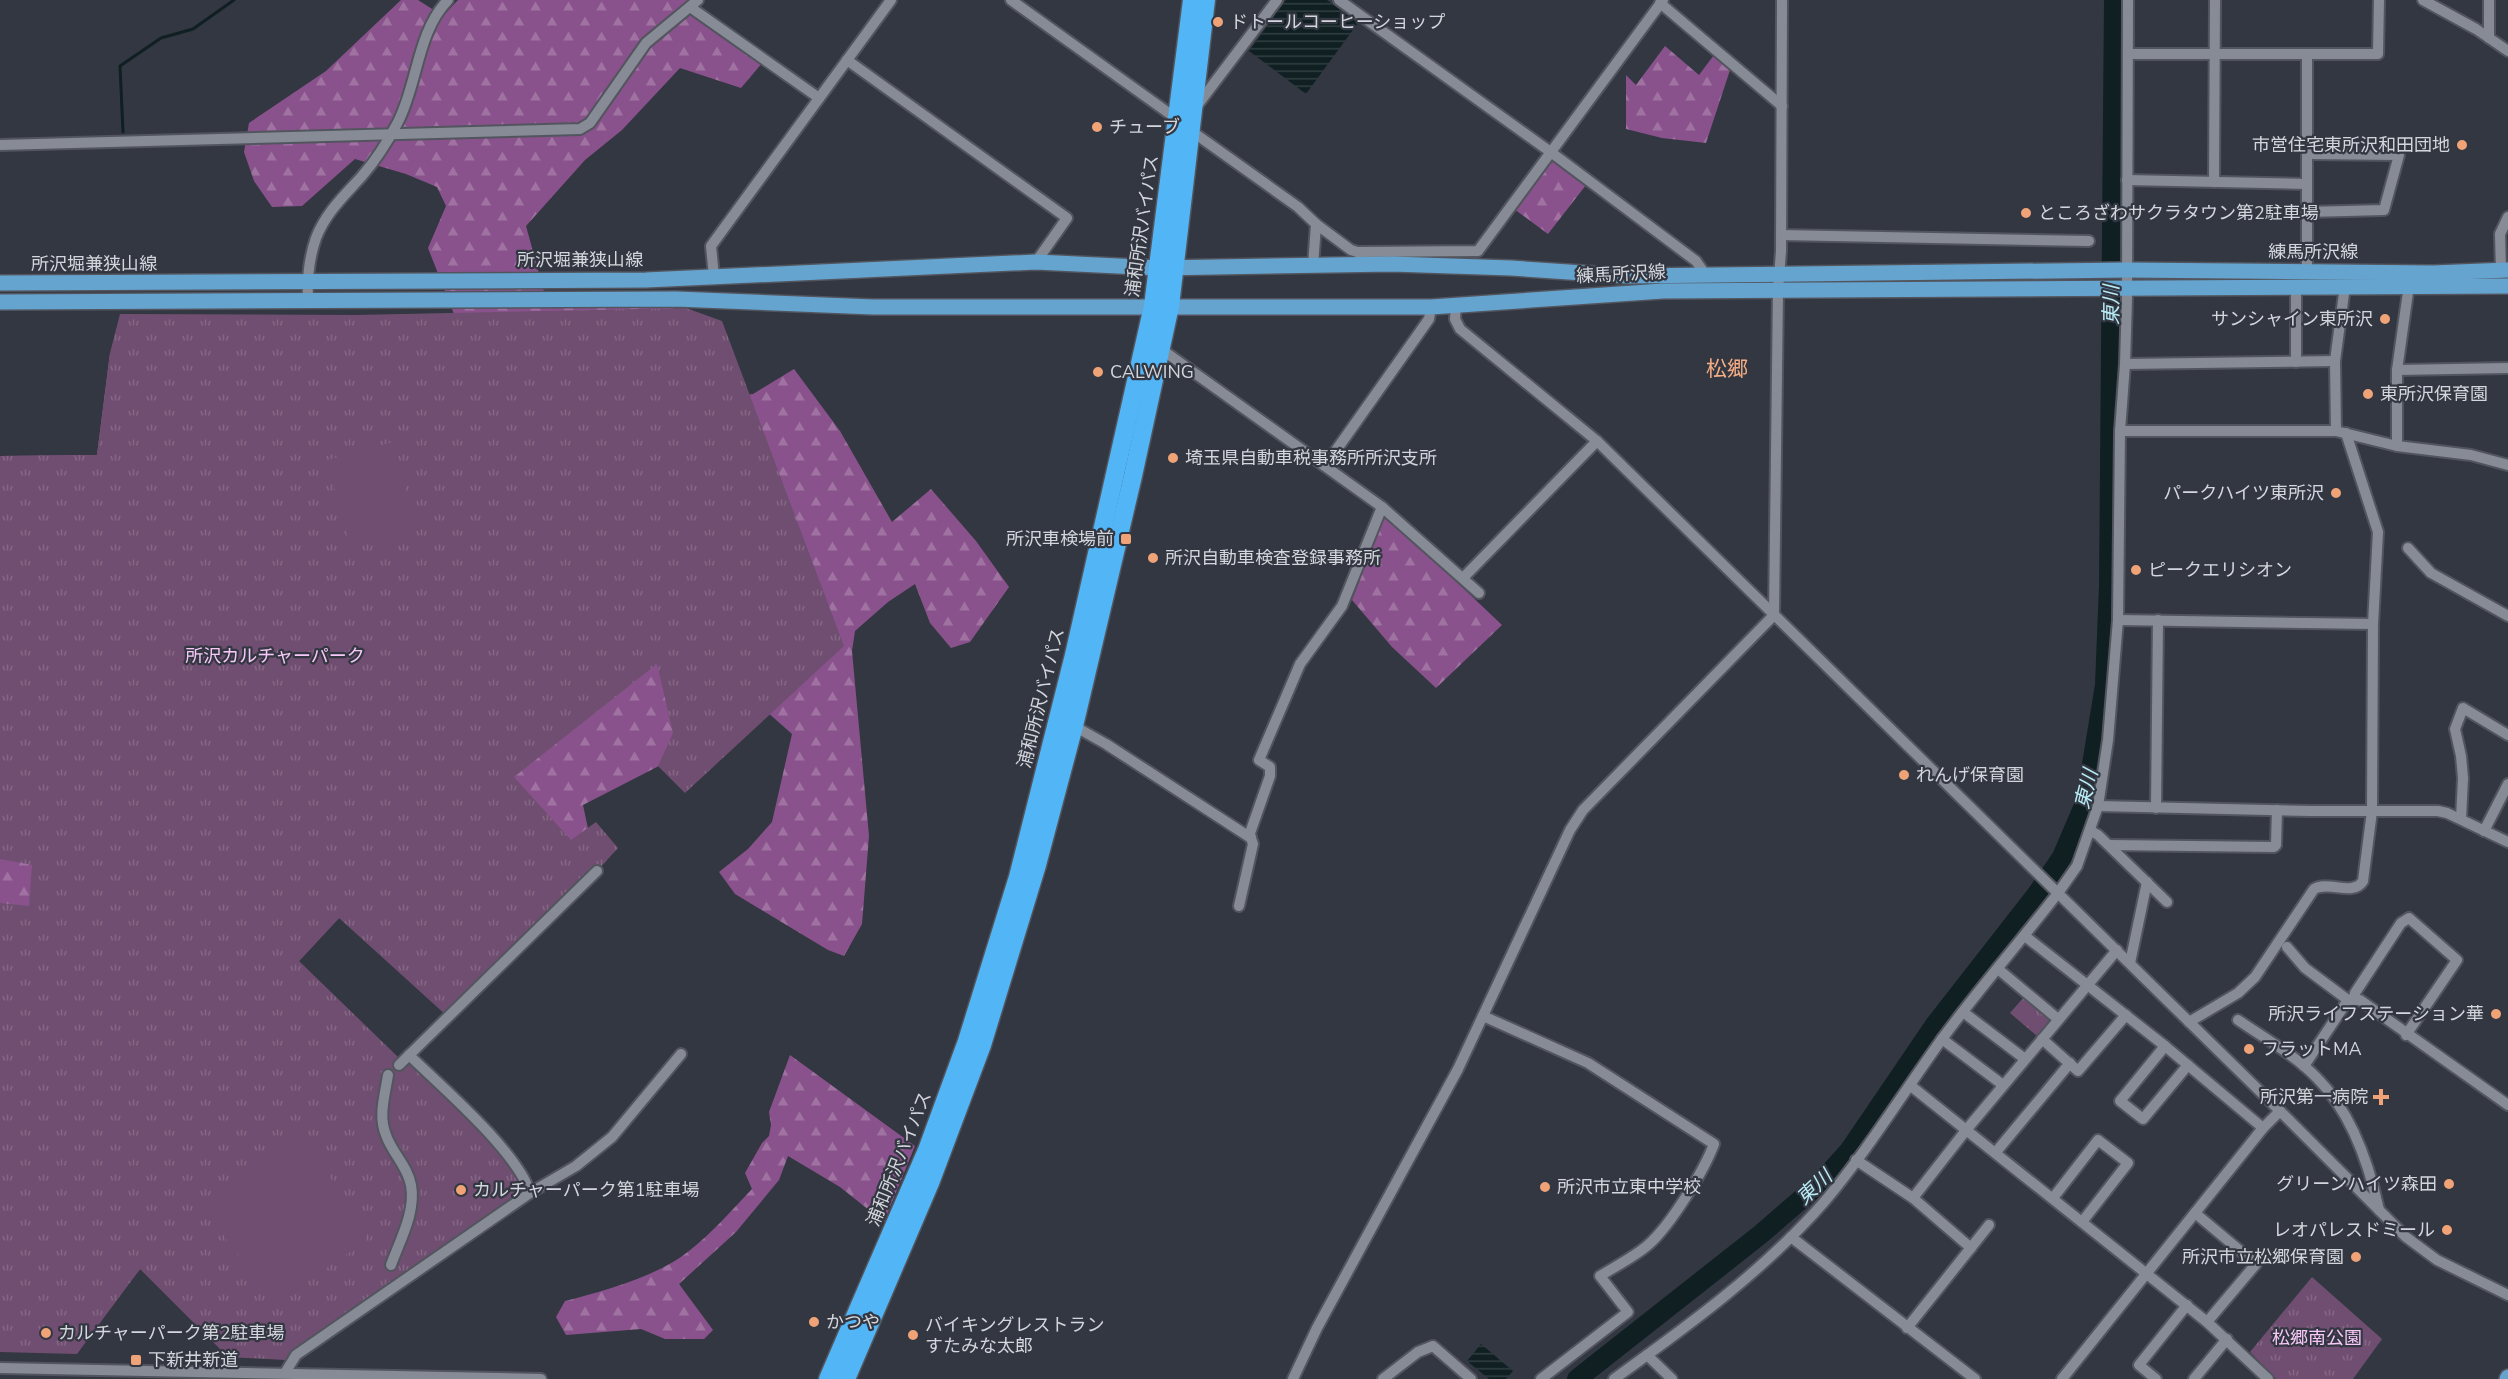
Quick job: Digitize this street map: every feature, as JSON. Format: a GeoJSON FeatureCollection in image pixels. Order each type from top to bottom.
{"type":"FeatureCollection","features":[{"type":"Feature","properties":{"kind":"highway","name":"浦和所沢バイパス"},"geometry":{"type":"LineString","coordinates":[[1187,120],[1192,0]]}},
{"type":"Feature","properties":{"kind":"highway","name":"浦和所沢バイパス"},"geometry":{"type":"LineString","coordinates":[[828,1379],[927,1150],[968,1041],[1018,877],[1161,306],[1206,0]]}},
{"type":"Feature","properties":{"kind":"highway","name":"浦和所沢バイパス"},"geometry":{"type":"LineString","coordinates":[[846,1379],[930,1183],[982,1045],[1037,865],[1074,726],[1161,349],[1161,306]]}},
{"type":"Feature","properties":{"kind":"main road","name":"所沢堀兼狭山線"},"geometry":{"type":"LineString","coordinates":[[0,283],[585,280],[714,277],[1036,262],[1167,268]]}},
{"type":"Feature","properties":{"kind":"main road","name":"練馬所沢線"},"geometry":{"type":"LineString","coordinates":[[1167,268],[1467,266],[1627,276],[2091,270],[2433,273],[2505,270]]}},
{"type":"Feature","properties":{"kind":"main road","name":"練馬所沢線"},"geometry":{"type":"LineString","coordinates":[[1161,306],[1431,307],[1623,292],[2508,286]]}},
{"type":"Feature","properties":{"kind":"main road"},"geometry":{"type":"LineString","coordinates":[[0,302],[676,299],[873,307],[1161,306]]}},
{"type":"Feature","properties":{"kind":"street"},"geometry":{"type":"LineString","coordinates":[[714,277],[711,246],[891,0]]}},
{"type":"Feature","properties":{"kind":"street"},"geometry":{"type":"LineString","coordinates":[[1011,0],[1187,120],[1298,207],[1316,224],[1357,252],[1478,251],[1552,153],[1661,1],[1782,106]]}},
{"type":"Feature","properties":{"kind":"street"},"geometry":{"type":"LineString","coordinates":[[1187,120],[1278,0]]}},
{"type":"Feature","properties":{"kind":"street"},"geometry":{"type":"LineString","coordinates":[[1339,0],[1552,153],[1696,261],[1705,274]]}},
{"type":"Feature","properties":{"kind":"street"},"geometry":{"type":"LineString","coordinates":[[1293,1379],[1317,1328],[1458,1069],[1570,830],[1583,810],[1774,615],[1778,290],[1781,235],[1782,0]]}},
{"type":"Feature","properties":{"kind":"street"},"geometry":{"type":"LineString","coordinates":[[1614,1379],[1736,1286],[1791,1237],[1826,1200],[1911,1086],[1942,1039],[2073,873],[2091,831],[2098,806],[2108,740],[2118,620],[2120,431],[2126,364],[2122,270],[2127,180],[2128,0]]}},
{"type":"Feature","properties":{"kind":"street"},"geometry":{"type":"LineString","coordinates":[[2214,182],[2215,0]]}},
{"type":"Feature","properties":{"kind":"street"},"geometry":{"type":"LineString","coordinates":[[2128,54],[2378,54],[2379,0]]}},
{"type":"Feature","properties":{"kind":"street"},"geometry":{"type":"LineString","coordinates":[[2423,0],[2508,51]]}},
{"type":"Feature","properties":{"kind":"street"},"geometry":{"type":"LineString","coordinates":[[2489,0],[2489,38]]}},
{"type":"Feature","properties":{"kind":"street"},"geometry":{"type":"LineString","coordinates":[[308,301],[307,281],[316,238],[337,202],[374,161],[390,136],[414,84],[431,21],[441,2]]}},
{"type":"Feature","properties":{"kind":"street"},"geometry":{"type":"LineString","coordinates":[[0,145],[579,129],[590,123],[646,43],[694,3],[819,98]]}},
{"type":"Feature","properties":{"kind":"street"},"geometry":{"type":"LineString","coordinates":[[2307,54],[2307,271]]}},
{"type":"Feature","properties":{"kind":"street"},"geometry":{"type":"LineString","coordinates":[[847,60],[1067,218],[1036,262]]}},
{"type":"Feature","properties":{"kind":"street"},"geometry":{"type":"LineString","coordinates":[[2307,154],[2399,155],[2384,210],[2307,212]]}},
{"type":"Feature","properties":{"kind":"street"},"geometry":{"type":"LineString","coordinates":[[2127,180],[2307,184]]}},
{"type":"Feature","properties":{"kind":"street"},"geometry":{"type":"LineString","coordinates":[[2505,270],[2500,234],[2508,217]]}},
{"type":"Feature","properties":{"kind":"street"},"geometry":{"type":"LineString","coordinates":[[1313,266],[1316,224]]}},
{"type":"Feature","properties":{"kind":"street"},"geometry":{"type":"LineString","coordinates":[[1781,235],[2089,241]]}},
{"type":"Feature","properties":{"kind":"street"},"geometry":{"type":"LineString","coordinates":[[2397,446],[2397,370],[2409,285]]}},
{"type":"Feature","properties":{"kind":"street"},"geometry":{"type":"LineString","coordinates":[[2296,286],[2296,362]]}},
{"type":"Feature","properties":{"kind":"street"},"geometry":{"type":"LineString","coordinates":[[2189,1022],[2238,993],[2255,977],[2314,889],[2319,886],[2354,888],[2361,885],[2373,811],[2373,624],[2378,532],[2341,432],[2335,361],[2345,286]]}},
{"type":"Feature","properties":{"kind":"street"},"geometry":{"type":"LineString","coordinates":[[1456,305],[1455,319],[1460,329],[1597,441],[2280,1110],[2406,1238],[2429,1255],[2508,1295]]}},
{"type":"Feature","properties":{"kind":"street"},"geometry":{"type":"LineString","coordinates":[[1325,466],[1429,319],[1431,307]]}},
{"type":"Feature","properties":{"kind":"street"},"geometry":{"type":"LineString","coordinates":[[1161,349],[1382,507],[1479,593]]}},
{"type":"Feature","properties":{"kind":"street"},"geometry":{"type":"LineString","coordinates":[[2126,364],[2335,361]]}},
{"type":"Feature","properties":{"kind":"street"},"geometry":{"type":"LineString","coordinates":[[2397,370],[2508,368]]}},
{"type":"Feature","properties":{"kind":"street"},"geometry":{"type":"LineString","coordinates":[[2120,431],[2341,432],[2397,446],[2471,455],[2508,465]]}},
{"type":"Feature","properties":{"kind":"street"},"geometry":{"type":"LineString","coordinates":[[1463,578],[1597,441]]}},
{"type":"Feature","properties":{"kind":"street"},"geometry":{"type":"LineString","coordinates":[[1239,906],[1254,844],[1250,833],[1270,776],[1270,767],[1259,760],[1300,664],[1342,606],[1382,507]]}},
{"type":"Feature","properties":{"kind":"street"},"geometry":{"type":"LineString","coordinates":[[2408,548],[2431,573],[2508,616]]}},
{"type":"Feature","properties":{"kind":"street"},"geometry":{"type":"LineString","coordinates":[[2118,620],[2373,624]]}},
{"type":"Feature","properties":{"kind":"street"},"geometry":{"type":"LineString","coordinates":[[2156,808],[2158,620]]}},
{"type":"Feature","properties":{"kind":"street"},"geometry":{"type":"LineString","coordinates":[[2461,819],[2463,778],[2455,729],[2463,708],[2508,735]]}},
{"type":"Feature","properties":{"kind":"street"},"geometry":{"type":"LineString","coordinates":[[1074,726],[1106,744],[1251,838]]}},
{"type":"Feature","properties":{"kind":"street"},"geometry":{"type":"LineString","coordinates":[[2484,831],[2508,784]]}},
{"type":"Feature","properties":{"kind":"street"},"geometry":{"type":"LineString","coordinates":[[2098,806],[2438,811],[2461,819],[2508,842]]}},
{"type":"Feature","properties":{"kind":"street"},"geometry":{"type":"LineString","coordinates":[[2109,845],[2274,848],[2277,810]]}},
{"type":"Feature","properties":{"kind":"street"},"geometry":{"type":"LineString","coordinates":[[2091,831],[2109,845],[2167,902]]}},
{"type":"Feature","properties":{"kind":"street"},"geometry":{"type":"LineString","coordinates":[[399,1065],[597,871]]}},
{"type":"Feature","properties":{"kind":"street"},"geometry":{"type":"LineString","coordinates":[[2130,963],[2147,882]]}},
{"type":"Feature","properties":{"kind":"street"},"geometry":{"type":"LineString","coordinates":[[2304,1066],[2401,923],[2409,918],[2457,960],[2406,1035]]}},
{"type":"Feature","properties":{"kind":"street"},"geometry":{"type":"LineString","coordinates":[[2025,936],[2165,1046],[2263,1128]]}},
{"type":"Feature","properties":{"kind":"street"},"geometry":{"type":"LineString","coordinates":[[2287,947],[2305,968],[2350,1000],[2360,1000],[2508,1106]]}},
{"type":"Feature","properties":{"kind":"street"},"geometry":{"type":"LineString","coordinates":[[1913,1198],[2003,1085],[2117,950]]}},
{"type":"Feature","properties":{"kind":"street"},"geometry":{"type":"LineString","coordinates":[[1998,969],[2058,1019]]}},
{"type":"Feature","properties":{"kind":"street"},"geometry":{"type":"LineString","coordinates":[[1963,1012],[2025,1059]]}},
{"type":"Feature","properties":{"kind":"street"},"geometry":{"type":"LineString","coordinates":[[2042,1039],[2078,1071],[2126,1015]]}},
{"type":"Feature","properties":{"kind":"street"},"geometry":{"type":"LineString","coordinates":[[1483,1016],[1588,1063],[1714,1144],[1694,1182],[1664,1228],[1648,1245],[1600,1276],[1628,1312],[1541,1379]]}},
{"type":"Feature","properties":{"kind":"street"},"geometry":{"type":"LineString","coordinates":[[2238,1020],[2304,1066],[2325,1087],[2345,1115],[2364,1157],[2379,1210]]}},
{"type":"Feature","properties":{"kind":"street"},"geometry":{"type":"LineString","coordinates":[[1942,1039],[2003,1085]]}},
{"type":"Feature","properties":{"kind":"street"},"geometry":{"type":"LineString","coordinates":[[2165,1046],[2120,1101],[2143,1119],[2188,1065]]}},
{"type":"Feature","properties":{"kind":"street"},"geometry":{"type":"LineString","coordinates":[[409,1054],[500,1145],[528,1184],[530,1193]]}},
{"type":"Feature","properties":{"kind":"street"},"geometry":{"type":"LineString","coordinates":[[277,1375],[296,1355],[530,1193],[576,1166],[612,1137],[681,1054]]}},
{"type":"Feature","properties":{"kind":"street"},"geometry":{"type":"LineString","coordinates":[[1996,1152],[2070,1063]]}},
{"type":"Feature","properties":{"kind":"street"},"geometry":{"type":"LineString","coordinates":[[388,1075],[382,1109],[383,1124],[385,1134],[406,1171],[411,1194],[410,1215],[391,1265]]}},
{"type":"Feature","properties":{"kind":"street"},"geometry":{"type":"LineString","coordinates":[[1911,1086],[2187,1305],[2227,1339],[2268,1379]]}},
{"type":"Feature","properties":{"kind":"street"},"geometry":{"type":"LineString","coordinates":[[2062,1379],[2263,1128],[2280,1110]]}},
{"type":"Feature","properties":{"kind":"street"},"geometry":{"type":"LineString","coordinates":[[2053,1198],[2098,1140],[2128,1163],[2082,1222]]}},
{"type":"Feature","properties":{"kind":"street"},"geometry":{"type":"LineString","coordinates":[[1856,1160],[1913,1198],[1971,1248]]}},
{"type":"Feature","properties":{"kind":"street"},"geometry":{"type":"LineString","coordinates":[[2195,1214],[2256,1264],[2207,1322]]}},
{"type":"Feature","properties":{"kind":"street"},"geometry":{"type":"LineString","coordinates":[[1907,1328],[1989,1225]]}},
{"type":"Feature","properties":{"kind":"street"},"geometry":{"type":"LineString","coordinates":[[1791,1237],[1975,1379]]}},
{"type":"Feature","properties":{"kind":"street"},"geometry":{"type":"LineString","coordinates":[[2156,1379],[2139,1365],[2187,1305]]}},
{"type":"Feature","properties":{"kind":"street"},"geometry":{"type":"LineString","coordinates":[[2194,1379],[2227,1339]]}},
{"type":"Feature","properties":{"kind":"street"},"geometry":{"type":"LineString","coordinates":[[1383,1379],[1418,1352],[1433,1346],[1471,1379]]}},
{"type":"Feature","properties":{"kind":"street"},"geometry":{"type":"LineString","coordinates":[[1647,1355],[1672,1379]]}},
{"type":"Feature","properties":{"kind":"street"},"geometry":{"type":"LineString","coordinates":[[0,1368],[58,1374],[541,1379]]}},
{"type":"Feature","properties":{"kind":"green space","name":"所沢カルチャーパーク"},"geometry":{"type":"Polygon","coordinates":[[[401,0],[418,0],[443,16],[458,0],[690,0],[682,7],[763,62],[741,88],[680,68],[622,130],[585,160],[526,226],[546,299],[676,299],[660,405],[753,394],[794,369],[840,431],[892,522],[931,489],[976,541],[1009,587],[970,642],[951,648],[930,623],[915,584],[888,602],[855,631],[852,651],[869,836],[862,924],[844,956],[828,950],[735,894],[719,872],[748,849],[772,822],[792,734],[766,711],[583,805],[597,871],[339,918],[299,961],[140,1269],[108,1311],[0,1265],[0,456],[97,455],[110,353],[454,314],[428,248],[446,206],[437,187],[406,174],[355,159],[302,206],[272,207],[254,181],[244,152],[249,123],[326,71],[401,0]]]}},
{"type":"Feature","properties":{"kind":"green space"},"geometry":{"type":"Polygon","coordinates":[[[1665,46],[1699,75],[1714,55],[1730,70],[1706,143],[1662,138],[1626,129],[1626,75],[1636,85],[1665,46]]]}},
{"type":"Feature","properties":{"kind":"green space"},"geometry":{"type":"Polygon","coordinates":[[[1552,158],[1586,185],[1548,234],[1514,209],[1552,158]]]}},
{"type":"Feature","properties":{"kind":"green space","name":"所沢カルチャーパーク"},"geometry":{"type":"Polygon","coordinates":[[[686,308],[722,321],[844,646],[685,793],[658,766],[673,733],[657,664],[514,777],[571,840],[596,822],[618,848],[447,1016],[339,918],[299,961],[398,1057],[410,1060],[499,1150],[520,1181],[518,1195],[285,1360],[228,1357],[140,1269],[77,1354],[0,1352],[0,903],[29,906],[32,865],[0,859],[0,456],[97,455],[110,353],[120,314],[355,315],[686,308]]]}},
{"type":"Feature","properties":{"kind":"green space"},"geometry":{"type":"Polygon","coordinates":[[[393,442],[416,529],[350,547],[327,460],[393,442]]]}},
{"type":"Feature","properties":{"kind":"green space"},"geometry":{"type":"Polygon","coordinates":[[[1385,514],[1502,625],[1436,688],[1392,647],[1352,600],[1385,514]]]}},
{"type":"Feature","properties":{"kind":"green space"},"geometry":{"type":"Polygon","coordinates":[[[2024,997],[2049,1017],[2049,1021],[2037,1036],[2010,1013],[2024,997]]]}},
{"type":"Feature","properties":{"kind":"green space"},"geometry":{"type":"Polygon","coordinates":[[[790,1055],[915,1146],[884,1222],[840,1187],[788,1156],[779,1180],[736,1232],[679,1284],[713,1330],[704,1339],[665,1339],[641,1329],[566,1335],[556,1317],[565,1301],[630,1282],[676,1260],[706,1237],[752,1189],[745,1173],[762,1143],[769,1136],[771,1125],[769,1112],[790,1055]]]}},
{"type":"Feature","properties":{"kind":"green space"},"geometry":{"type":"Polygon","coordinates":[[[294,1143],[308,1147],[366,1228],[365,1242],[282,1298],[267,1295],[209,1215],[213,1200],[294,1143]]]}},
{"type":"Feature","properties":{"kind":"green space","name":"松郷南公園"},"geometry":{"type":"Polygon","coordinates":[[[2312,1277],[2382,1339],[2353,1379],[2276,1379],[2250,1352],[2312,1277]]]}},
{"type":"Feature","properties":{"kind":"shaded area"},"geometry":{"type":"Polygon","coordinates":[[[1286,0],[1327,0],[1358,23],[1306,94],[1249,51],[1286,0]]]}},
{"type":"Feature","properties":{"kind":"shaded area"},"geometry":{"type":"Polygon","coordinates":[[[1481,1344],[1513,1371],[1506,1379],[1489,1379],[1467,1361],[1481,1344]]]}},
{"type":"Feature","properties":{"kind":"waterway"},"geometry":{"type":"LineString","coordinates":[[123,132],[120,66],[161,38],[193,29],[234,0]]}},
{"type":"Feature","properties":{"kind":"waterway","name":"東川"},"geometry":{"type":"LineString","coordinates":[[1577,1379],[1761,1234],[1821,1182],[1849,1151],[1934,1026],[2037,894],[2062,857],[2086,801],[2105,685],[2109,586],[2114,0]]}},
{"type":"Feature","properties":{"kind":"place","name":"ドトールコーヒーショップ"},"geometry":{"type":"Point","coordinates":[1218,22]}},
{"type":"Feature","properties":{"kind":"place","name":"チューブ"},"geometry":{"type":"Point","coordinates":[1097,127]}},
{"type":"Feature","properties":{"kind":"place","name":"市営住宅東所沢和田団地"},"geometry":{"type":"Point","coordinates":[2462,145]}},
{"type":"Feature","properties":{"kind":"place","name":"ところざわサクラタウン第2駐車場"},"geometry":{"type":"Point","coordinates":[2026,213]}},
{"type":"Feature","properties":{"kind":"place","name":"サンシャイン東所沢"},"geometry":{"type":"Point","coordinates":[2385,319]}},
{"type":"Feature","properties":{"kind":"place","name":"CALWING"},"geometry":{"type":"Point","coordinates":[1098,372]}},
{"type":"Feature","properties":{"kind":"place","name":"東所沢保育園"},"geometry":{"type":"Point","coordinates":[2368,394]}},
{"type":"Feature","properties":{"kind":"place","name":"埼玉県自動車税事務所所沢支所"},"geometry":{"type":"Point","coordinates":[1173,458]}},
{"type":"Feature","properties":{"kind":"place","name":"パークハイツ東所沢"},"geometry":{"type":"Point","coordinates":[2336,493]}},
{"type":"Feature","properties":{"kind":"place","name":"所沢車検場前"},"geometry":{"type":"Point","coordinates":[1126,539]}},
{"type":"Feature","properties":{"kind":"place","name":"所沢自動車検査登録事務所"},"geometry":{"type":"Point","coordinates":[1153,558]}},
{"type":"Feature","properties":{"kind":"place","name":"ピークエリシオン"},"geometry":{"type":"Point","coordinates":[2136,570]}},
{"type":"Feature","properties":{"kind":"place","name":"れんげ保育園"},"geometry":{"type":"Point","coordinates":[1904,775]}},
{"type":"Feature","properties":{"kind":"place","name":"所沢ライフステーション華"},"geometry":{"type":"Point","coordinates":[2496,1014]}},
{"type":"Feature","properties":{"kind":"place","name":"フラットMA"},"geometry":{"type":"Point","coordinates":[2249,1049]}},
{"type":"Feature","properties":{"kind":"place","name":"所沢第一病院"},"geometry":{"type":"Point","coordinates":[2381,1097]}},
{"type":"Feature","properties":{"kind":"place","name":"グリーンハイツ森田"},"geometry":{"type":"Point","coordinates":[2449,1184]}},
{"type":"Feature","properties":{"kind":"place","name":"所沢市立東中学校"},"geometry":{"type":"Point","coordinates":[1545,1187]}},
{"type":"Feature","properties":{"kind":"place","name":"カルチャーパーク第1駐車場"},"geometry":{"type":"Point","coordinates":[461,1190]}},
{"type":"Feature","properties":{"kind":"place","name":"レオパレスドミール"},"geometry":{"type":"Point","coordinates":[2447,1230]}},
{"type":"Feature","properties":{"kind":"place","name":"所沢市立松郷保育園"},"geometry":{"type":"Point","coordinates":[2356,1257]}},
{"type":"Feature","properties":{"kind":"place","name":"かつや"},"geometry":{"type":"Point","coordinates":[814,1322]}},
{"type":"Feature","properties":{"kind":"place","name":"カルチャーパーク第2駐車場"},"geometry":{"type":"Point","coordinates":[46,1333]}},
{"type":"Feature","properties":{"kind":"place","name":"バイキングレストラン すたみな太郎"},"geometry":{"type":"Point","coordinates":[913,1335]}},
{"type":"Feature","properties":{"kind":"place","name":"下新井新道"},"geometry":{"type":"Point","coordinates":[136,1360]}},
{"type":"Feature","properties":{"kind":"district","name":"松郷"},"geometry":{"type":"Point","coordinates":[1727,369]}}]}
